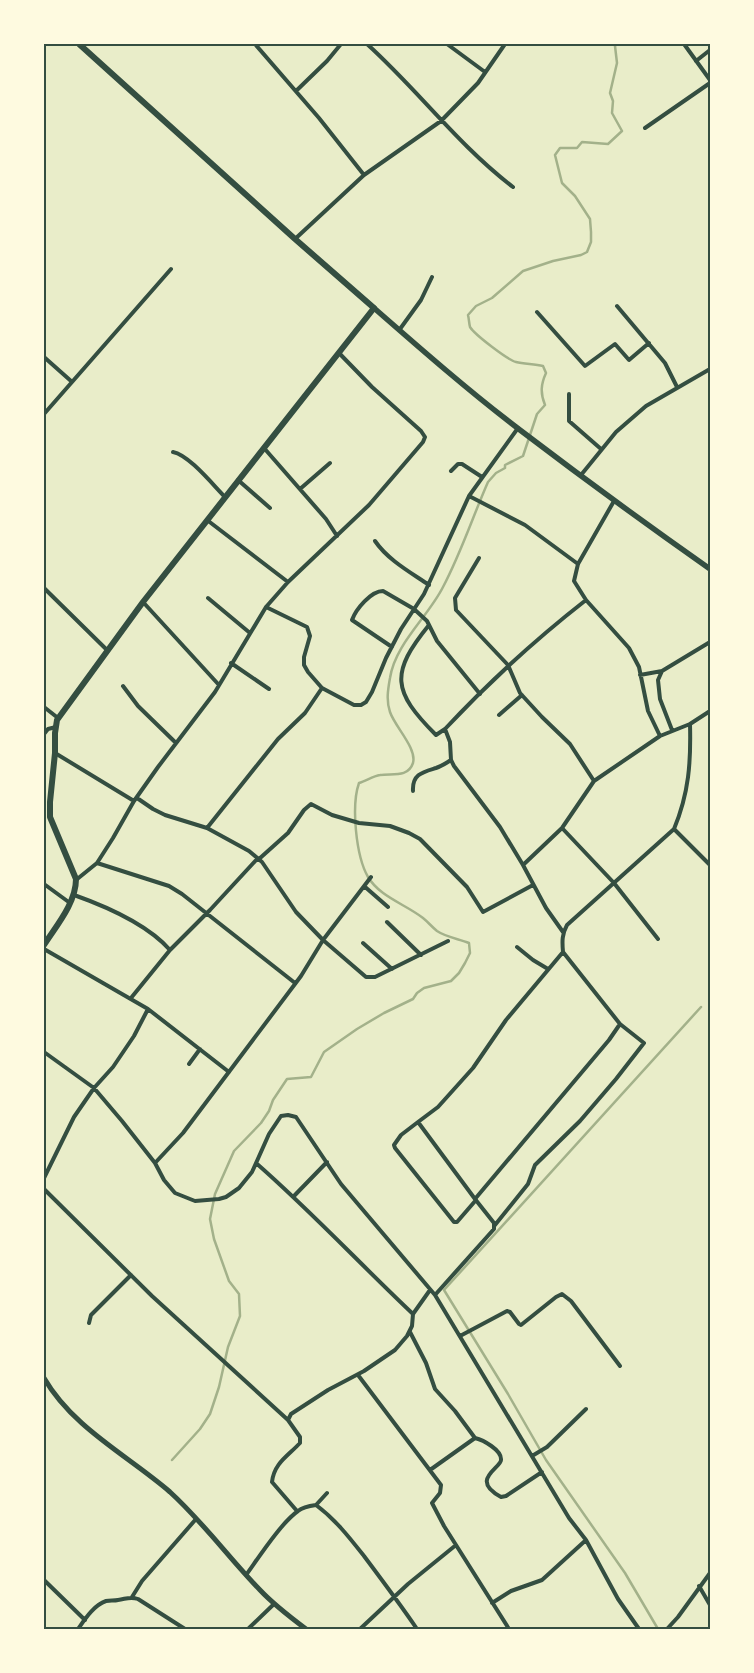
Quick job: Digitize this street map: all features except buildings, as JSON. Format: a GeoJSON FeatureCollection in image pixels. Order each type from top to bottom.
{"type":"FeatureCollection","features":[{"type":"Feature","properties":{"kind":"main road"},"geometry":{"type":"LineString","coordinates":[[79,44],[294,239],[443,368],[614,501],[710,570]]}},
{"type":"Feature","properties":{"kind":"main road"},"geometry":{"type":"LineString","coordinates":[[45,941],[70,903],[74,895],[76,880],[50,817],[58,718],[103,659],[107,650],[142,602],[374,308]]}},
{"type":"Feature","properties":{"kind":"street"},"geometry":{"type":"LineString","coordinates":[[255,44],[364,175]]}},
{"type":"Feature","properties":{"kind":"street"},"geometry":{"type":"LineString","coordinates":[[296,91],[327,61],[341,44]]}},
{"type":"Feature","properties":{"kind":"street"},"geometry":{"type":"LineString","coordinates":[[367,44],[394,69],[441,121],[491,170],[513,187]]}},
{"type":"Feature","properties":{"kind":"street"},"geometry":{"type":"LineString","coordinates":[[447,44],[485,72]]}},
{"type":"Feature","properties":{"kind":"street"},"geometry":{"type":"LineString","coordinates":[[294,239],[364,175],[441,121],[478,83],[505,44]]}},
{"type":"Feature","properties":{"kind":"street"},"geometry":{"type":"LineString","coordinates":[[645,128],[710,81],[684,44]]}},
{"type":"Feature","properties":{"kind":"street"},"geometry":{"type":"LineString","coordinates":[[696,61],[710,50]]}},
{"type":"Feature","properties":{"kind":"street"},"geometry":{"type":"LineString","coordinates":[[44,414],[171,269]]}},
{"type":"Feature","properties":{"kind":"street"},"geometry":{"type":"LineString","coordinates":[[400,329],[421,300],[432,277]]}},
{"type":"Feature","properties":{"kind":"street"},"geometry":{"type":"LineString","coordinates":[[617,306],[665,363],[677,387]]}},
{"type":"Feature","properties":{"kind":"street"},"geometry":{"type":"LineString","coordinates":[[537,312],[585,366],[614,344],[629,360],[649,343]]}},
{"type":"Feature","properties":{"kind":"street"},"geometry":{"type":"LineString","coordinates":[[76,880],[97,863],[135,800],[219,685],[266,607],[288,582],[369,505],[425,438],[421,431],[372,387],[339,353]]}},
{"type":"Feature","properties":{"kind":"street"},"geometry":{"type":"LineString","coordinates":[[44,358],[71,382]]}},
{"type":"Feature","properties":{"kind":"street"},"geometry":{"type":"LineString","coordinates":[[581,474],[616,432],[646,406],[710,369]]}},
{"type":"Feature","properties":{"kind":"street"},"geometry":{"type":"LineString","coordinates":[[569,394],[569,421],[601,449]]}},
{"type":"Feature","properties":{"kind":"street"},"geometry":{"type":"LineString","coordinates":[[266,607],[307,627],[310,636],[304,657],[304,665],[322,688],[354,705],[361,705],[366,702],[392,647],[429,585],[482,477],[520,429]]}},
{"type":"Feature","properties":{"kind":"street"},"geometry":{"type":"LineString","coordinates":[[264,448],[326,519],[337,536]]}},
{"type":"Feature","properties":{"kind":"street"},"geometry":{"type":"LineString","coordinates":[[173,452],[180,454],[191,462],[225,498]]}},
{"type":"Feature","properties":{"kind":"street"},"geometry":{"type":"LineString","coordinates":[[300,489],[330,463]]}},
{"type":"Feature","properties":{"kind":"street"},"geometry":{"type":"LineString","coordinates":[[451,471],[458,464],[462,464],[482,477]]}},
{"type":"Feature","properties":{"kind":"street"},"geometry":{"type":"LineString","coordinates":[[238,480],[270,508]]}},
{"type":"Feature","properties":{"kind":"street"},"geometry":{"type":"LineString","coordinates":[[471,497],[525,525],[578,564]]}},
{"type":"Feature","properties":{"kind":"street"},"geometry":{"type":"LineString","coordinates":[[614,501],[578,564],[574,581],[586,600],[629,648],[639,667],[648,711],[660,736]]}},
{"type":"Feature","properties":{"kind":"street"},"geometry":{"type":"LineString","coordinates":[[207,520],[288,582]]}},
{"type":"Feature","properties":{"kind":"street"},"geometry":{"type":"LineString","coordinates":[[375,541],[380,549],[390,558],[429,585]]}},
{"type":"Feature","properties":{"kind":"street"},"geometry":{"type":"LineString","coordinates":[[479,558],[455,598],[456,610],[508,665],[522,696],[570,744],[594,781]]}},
{"type":"Feature","properties":{"kind":"street"},"geometry":{"type":"LineString","coordinates":[[44,588],[107,650]]}},
{"type":"Feature","properties":{"kind":"street"},"geometry":{"type":"LineString","coordinates":[[392,647],[352,622],[353,617],[370,597],[381,590],[420,614],[428,623],[437,641],[480,694]]}},
{"type":"Feature","properties":{"kind":"street"},"geometry":{"type":"LineString","coordinates":[[208,598],[250,633]]}},
{"type":"Feature","properties":{"kind":"street"},"geometry":{"type":"LineString","coordinates":[[428,623],[407,657],[401,673],[400,686],[422,722],[436,735],[445,729],[508,665],[586,600]]}},
{"type":"Feature","properties":{"kind":"street"},"geometry":{"type":"LineString","coordinates":[[142,602],[219,685]]}},
{"type":"Feature","properties":{"kind":"street"},"geometry":{"type":"LineString","coordinates":[[640,675],[662,671],[710,642]]}},
{"type":"Feature","properties":{"kind":"street"},"geometry":{"type":"LineString","coordinates":[[231,663],[269,688]]}},
{"type":"Feature","properties":{"kind":"street"},"geometry":{"type":"LineString","coordinates":[[662,671],[658,680],[660,699],[672,730]]}},
{"type":"Feature","properties":{"kind":"street"},"geometry":{"type":"LineString","coordinates":[[123,686],[144,713],[176,743]]}},
{"type":"Feature","properties":{"kind":"street"},"geometry":{"type":"LineString","coordinates":[[207,828],[278,739],[305,713],[322,688]]}},
{"type":"Feature","properties":{"kind":"street"},"geometry":{"type":"LineString","coordinates":[[499,715],[522,696]]}},
{"type":"Feature","properties":{"kind":"street"},"geometry":{"type":"LineString","coordinates":[[44,707],[58,718]]}},
{"type":"Feature","properties":{"kind":"street"},"geometry":{"type":"LineString","coordinates":[[523,865],[562,828],[594,781],[660,736],[690,724],[710,711]]}},
{"type":"Feature","properties":{"kind":"street"},"geometry":{"type":"LineString","coordinates":[[435,1295],[494,1229],[495,1225],[528,1184],[535,1165],[580,1120],[644,1043],[620,1024],[563,952],[563,932],[567,925],[674,829],[688,784],[690,724]]}},
{"type":"Feature","properties":{"kind":"street"},"geometry":{"type":"LineString","coordinates":[[44,734],[48,729],[56,727]]}},
{"type":"Feature","properties":{"kind":"street"},"geometry":{"type":"LineString","coordinates":[[445,729],[450,742],[451,760],[465,782],[500,827],[546,908],[563,932]]}},
{"type":"Feature","properties":{"kind":"street"},"geometry":{"type":"LineString","coordinates":[[55,753],[135,800],[165,815],[207,828],[243,847],[258,859],[296,912],[323,940],[366,977],[375,977],[448,941]]}},
{"type":"Feature","properties":{"kind":"street"},"geometry":{"type":"LineString","coordinates":[[413,790],[412,784],[419,774],[439,767],[451,760]]}},
{"type":"Feature","properties":{"kind":"street"},"geometry":{"type":"LineString","coordinates":[[131,998],[170,950],[208,913],[258,859],[288,833],[304,810],[311,804],[332,815],[359,823],[390,826],[403,830],[426,844],[467,887],[483,912],[533,884]]}},
{"type":"Feature","properties":{"kind":"street"},"geometry":{"type":"LineString","coordinates":[[562,828],[614,883],[658,939]]}},
{"type":"Feature","properties":{"kind":"street"},"geometry":{"type":"LineString","coordinates":[[674,829],[710,865]]}},
{"type":"Feature","properties":{"kind":"street"},"geometry":{"type":"LineString","coordinates":[[97,863],[169,886],[208,913],[295,983]]}},
{"type":"Feature","properties":{"kind":"street"},"geometry":{"type":"LineString","coordinates":[[155,1163],[183,1133],[371,877]]}},
{"type":"Feature","properties":{"kind":"street"},"geometry":{"type":"LineString","coordinates":[[44,884],[70,903]]}},
{"type":"Feature","properties":{"kind":"street"},"geometry":{"type":"LineString","coordinates":[[364,886],[388,907]]}},
{"type":"Feature","properties":{"kind":"street"},"geometry":{"type":"LineString","coordinates":[[74,895],[94,902],[142,927],[164,942],[170,950]]}},
{"type":"Feature","properties":{"kind":"street"},"geometry":{"type":"LineString","coordinates":[[386,922],[421,955]]}},
{"type":"Feature","properties":{"kind":"street"},"geometry":{"type":"LineString","coordinates":[[363,943],[392,969]]}},
{"type":"Feature","properties":{"kind":"street"},"geometry":{"type":"LineString","coordinates":[[517,947],[548,969]]}},
{"type":"Feature","properties":{"kind":"street"},"geometry":{"type":"LineString","coordinates":[[44,949],[148,1009],[229,1072]]}},
{"type":"Feature","properties":{"kind":"street"},"geometry":{"type":"LineString","coordinates":[[563,952],[506,1020],[473,1068],[438,1107],[399,1137],[394,1145],[454,1222],[475,1200],[609,1040],[620,1024]]}},
{"type":"Feature","properties":{"kind":"street"},"geometry":{"type":"LineString","coordinates":[[44,1178],[74,1117],[94,1088],[113,1067],[134,1036],[148,1009]]}},
{"type":"Feature","properties":{"kind":"street"},"geometry":{"type":"LineString","coordinates":[[189,1064],[200,1049]]}},
{"type":"Feature","properties":{"kind":"street"},"geometry":{"type":"LineString","coordinates":[[44,1052],[94,1088],[155,1163],[164,1180],[175,1193],[195,1201],[208,1201],[226,1197],[239,1188],[252,1172],[273,1128],[281,1116],[296,1117],[341,1184],[435,1295],[534,1455],[569,1518],[586,1540],[618,1599],[639,1629]]}},
{"type":"Feature","properties":{"kind":"street"},"geometry":{"type":"LineString","coordinates":[[418,1122],[495,1225]]}},
{"type":"Feature","properties":{"kind":"street"},"geometry":{"type":"LineString","coordinates":[[294,1196],[326,1162]]}},
{"type":"Feature","properties":{"kind":"street"},"geometry":{"type":"LineString","coordinates":[[256,1163],[294,1196],[372,1276],[413,1314]]}},
{"type":"Feature","properties":{"kind":"street"},"geometry":{"type":"LineString","coordinates":[[44,1189],[131,1275],[288,1420],[300,1437],[300,1443],[281,1461],[273,1472],[272,1482],[297,1511]]}},
{"type":"Feature","properties":{"kind":"street"},"geometry":{"type":"LineString","coordinates":[[89,1323],[91,1315],[131,1275]]}},
{"type":"Feature","properties":{"kind":"street"},"geometry":{"type":"LineString","coordinates":[[288,1420],[291,1414],[328,1390],[358,1375],[394,1350],[410,1332],[413,1314],[430,1290]]}},
{"type":"Feature","properties":{"kind":"street"},"geometry":{"type":"LineString","coordinates":[[460,1336],[507,1311],[521,1324],[562,1294],[571,1301],[620,1366]]}},
{"type":"Feature","properties":{"kind":"street"},"geometry":{"type":"LineString","coordinates":[[410,1332],[426,1362],[435,1389],[455,1411],[475,1438],[488,1444],[498,1453],[501,1463],[490,1473],[487,1480],[492,1490],[501,1497],[506,1496],[542,1472]]}},
{"type":"Feature","properties":{"kind":"street"},"geometry":{"type":"LineString","coordinates":[[358,1375],[441,1485],[440,1493],[432,1503],[509,1629]]}},
{"type":"Feature","properties":{"kind":"street"},"geometry":{"type":"LineString","coordinates":[[44,1378],[65,1408],[170,1492],[274,1604],[306,1629]]}},
{"type":"Feature","properties":{"kind":"street"},"geometry":{"type":"LineString","coordinates":[[534,1455],[545,1449],[586,1409]]}},
{"type":"Feature","properties":{"kind":"street"},"geometry":{"type":"LineString","coordinates":[[430,1470],[475,1438]]}},
{"type":"Feature","properties":{"kind":"street"},"geometry":{"type":"LineString","coordinates":[[246,1575],[279,1531],[297,1511],[306,1506],[316,1504],[327,1493]]}},
{"type":"Feature","properties":{"kind":"street"},"geometry":{"type":"LineString","coordinates":[[316,1504],[329,1514],[345,1532],[395,1596],[417,1629]]}},
{"type":"Feature","properties":{"kind":"street"},"geometry":{"type":"LineString","coordinates":[[132,1597],[142,1580],[196,1519]]}},
{"type":"Feature","properties":{"kind":"street"},"geometry":{"type":"LineString","coordinates":[[492,1603],[511,1591],[542,1580],[586,1540]]}},
{"type":"Feature","properties":{"kind":"street"},"geometry":{"type":"LineString","coordinates":[[360,1629],[429,1565],[456,1545]]}},
{"type":"Feature","properties":{"kind":"street"},"geometry":{"type":"LineString","coordinates":[[667,1629],[710,1573]]}},
{"type":"Feature","properties":{"kind":"street"},"geometry":{"type":"LineString","coordinates":[[44,1580],[85,1620]]}},
{"type":"Feature","properties":{"kind":"street"},"geometry":{"type":"LineString","coordinates":[[699,1586],[710,1605]]}},
{"type":"Feature","properties":{"kind":"street"},"geometry":{"type":"LineString","coordinates":[[78,1629],[99,1605],[107,1601],[132,1597],[185,1629]]}},
{"type":"Feature","properties":{"kind":"street"},"geometry":{"type":"LineString","coordinates":[[248,1629],[274,1604]]}},
{"type":"Feature","properties":{"kind":"waterway"},"geometry":{"type":"LineString","coordinates":[[172,1460],[200,1429],[210,1414],[219,1387],[228,1347],[240,1316],[239,1294],[229,1281],[214,1239],[210,1219],[215,1194],[234,1151],[261,1123],[287,1079],[311,1077],[324,1052],[357,1029],[413,999],[424,988],[451,981],[459,973],[470,953],[469,943],[437,931],[423,918],[386,895],[373,884],[360,857],[356,831],[355,804],[359,783],[377,776],[404,773],[411,768],[413,763],[412,751],[389,708],[388,691],[393,666],[405,642],[443,587],[488,482],[496,473],[505,468],[505,465],[523,456],[537,414],[545,405],[542,389],[546,373],[543,366],[516,362],[499,352],[473,331],[470,327],[468,315],[476,306],[492,298],[523,271],[587,252],[591,242],[590,219],[575,196],[562,183],[555,155],[560,148],[577,148],[582,142],[608,144],[622,131],[612,113],[613,101],[610,93],[617,63],[615,46],[617,44]]}},
{"type":"Feature","properties":{"kind":"waterway"},"geometry":{"type":"LineString","coordinates":[[658,1629],[625,1573],[546,1460],[444,1290],[701,1007]]}}]}
